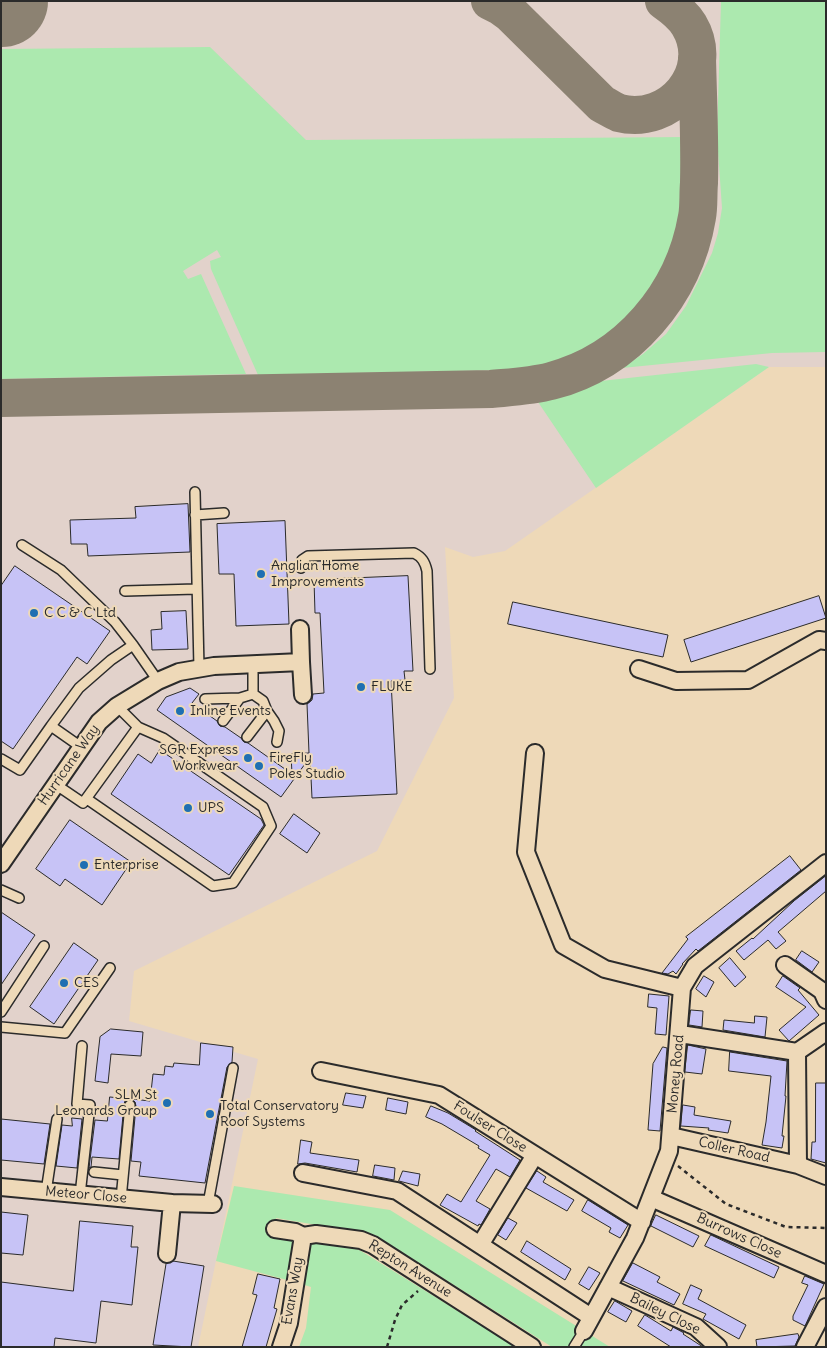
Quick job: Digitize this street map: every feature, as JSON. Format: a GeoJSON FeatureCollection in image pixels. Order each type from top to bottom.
{"type":"FeatureCollection","features":[{"type":"Feature","properties":{"kind":"street"},"geometry":{"type":"LineString","coordinates":[[300,629],[303,695]]}},
{"type":"Feature","properties":{"kind":"street"},"geometry":{"type":"LineString","coordinates":[[639,669],[676,680],[748,680],[819,640],[826,641]]}},
{"type":"Feature","properties":{"kind":"street","name":"Hurricane Way"},"geometry":{"type":"LineString","coordinates":[[1,864],[99,722],[117,706],[158,681],[179,672],[199,668],[301,662]]}},
{"type":"Feature","properties":{"kind":"street"},"geometry":{"type":"LineString","coordinates":[[535,753],[526,852],[562,945],[605,969],[682,988]]}},
{"type":"Feature","properties":{"kind":"street","name":"Money Road"},"geometry":{"type":"LineString","coordinates":[[587,1324],[635,1238],[667,1157],[671,1136],[682,988],[696,966],[826,863]]}},
{"type":"Feature","properties":{"kind":"street"},"geometry":{"type":"LineString","coordinates":[[785,966],[822,991],[826,1000]]}},
{"type":"Feature","properties":{"kind":"street"},"geometry":{"type":"LineString","coordinates":[[680,1034],[797,1052],[826,1032]]}},
{"type":"Feature","properties":{"kind":"street"},"geometry":{"type":"LineString","coordinates":[[797,1052],[798,1165]]}},
{"type":"Feature","properties":{"kind":"street","name":"Foulser Close"},"geometry":{"type":"LineString","coordinates":[[321,1071],[439,1095],[642,1222]]}},
{"type":"Feature","properties":{"kind":"street","name":"Coller Road"},"geometry":{"type":"LineString","coordinates":[[671,1136],[798,1165],[826,1176]]}},
{"type":"Feature","properties":{"kind":"street"},"geometry":{"type":"LineString","coordinates":[[480,1245],[535,1155]]}},
{"type":"Feature","properties":{"kind":"street"},"geometry":{"type":"LineString","coordinates":[[303,1173],[397,1191],[480,1245],[587,1324]]}},
{"type":"Feature","properties":{"kind":"street","name":"Meteor Close"},"geometry":{"type":"LineString","coordinates":[[1,1187],[121,1199],[211,1204]]}},
{"type":"Feature","properties":{"kind":"street","name":"Burrows Close"},"geometry":{"type":"LineString","coordinates":[[651,1198],[826,1274]]}},
{"type":"Feature","properties":{"kind":"street"},"geometry":{"type":"LineString","coordinates":[[167,1254],[172,1203]]}},
{"type":"Feature","properties":{"kind":"street","name":"Repton Avenue"},"geometry":{"type":"LineString","coordinates":[[275,1229],[295,1232],[303,1236],[316,1234],[361,1240],[373,1245],[532,1347]]}},
{"type":"Feature","properties":{"kind":"street","name":"Evans Way"},"geometry":{"type":"LineString","coordinates":[[281,1347],[289,1323],[303,1236]]}},
{"type":"Feature","properties":{"kind":"street","name":"Bailey Close"},"geometry":{"type":"LineString","coordinates":[[608,1287],[696,1327],[718,1347]]}},
{"type":"Feature","properties":{"kind":"street"},"geometry":{"type":"LineString","coordinates":[[805,1347],[826,1307]]}},
{"type":"Feature","properties":{"kind":"lane"},"geometry":{"type":"LineString","coordinates":[[195,492],[199,668]]}},
{"type":"Feature","properties":{"kind":"lane"},"geometry":{"type":"LineString","coordinates":[[195,515],[224,513]]}},
{"type":"Feature","properties":{"kind":"lane"},"geometry":{"type":"LineString","coordinates":[[22,545],[61,570],[115,622],[158,681]]}},
{"type":"Feature","properties":{"kind":"lane"},"geometry":{"type":"LineString","coordinates":[[301,568],[302,560],[308,556],[414,553],[419,555],[424,561],[427,571],[430,668]]}},
{"type":"Feature","properties":{"kind":"lane"},"geometry":{"type":"LineString","coordinates":[[125,591],[196,589]]}},
{"type":"Feature","properties":{"kind":"lane"},"geometry":{"type":"LineString","coordinates":[[1,759],[20,770],[79,688],[111,660],[133,645]]}},
{"type":"Feature","properties":{"kind":"lane"},"geometry":{"type":"LineString","coordinates":[[253,664],[253,694]]}},
{"type":"Feature","properties":{"kind":"lane"},"geometry":{"type":"LineString","coordinates":[[206,699],[240,698],[253,694]]}},
{"type":"Feature","properties":{"kind":"lane"},"geometry":{"type":"LineString","coordinates":[[253,694],[263,701],[279,731],[277,742]]}},
{"type":"Feature","properties":{"kind":"lane"},"geometry":{"type":"LineString","coordinates":[[223,721],[240,698]]}},
{"type":"Feature","properties":{"kind":"lane"},"geometry":{"type":"LineString","coordinates":[[87,799],[213,886],[233,883],[271,826],[263,807],[163,738],[138,727],[117,706]]}},
{"type":"Feature","properties":{"kind":"lane"},"geometry":{"type":"LineString","coordinates":[[248,737],[267,711]]}},
{"type":"Feature","properties":{"kind":"lane"},"geometry":{"type":"LineString","coordinates":[[51,726],[81,747]]}},
{"type":"Feature","properties":{"kind":"lane"},"geometry":{"type":"LineString","coordinates":[[55,784],[83,803],[138,727]]}},
{"type":"Feature","properties":{"kind":"lane"},"geometry":{"type":"LineString","coordinates":[[1,890],[19,898]]}},
{"type":"Feature","properties":{"kind":"lane"},"geometry":{"type":"LineString","coordinates":[[1,1012],[44,946]]}},
{"type":"Feature","properties":{"kind":"lane"},"geometry":{"type":"LineString","coordinates":[[1,1027],[65,1033],[110,968]]}},
{"type":"Feature","properties":{"kind":"lane"},"geometry":{"type":"LineString","coordinates":[[80,1195],[90,1105],[77,1104],[82,1046]]}},
{"type":"Feature","properties":{"kind":"lane"},"geometry":{"type":"LineString","coordinates":[[211,1204],[233,1068]]}},
{"type":"Feature","properties":{"kind":"lane"},"geometry":{"type":"LineString","coordinates":[[121,1199],[130,1105]]}},
{"type":"Feature","properties":{"kind":"lane"},"geometry":{"type":"LineString","coordinates":[[46,1192],[57,1119]]}},
{"type":"Feature","properties":{"kind":"lane"},"geometry":{"type":"LineString","coordinates":[[94,1172],[123,1175]]}},
{"type":"Feature","properties":{"kind":"lane"},"geometry":{"type":"LineString","coordinates":[[574,1347],[587,1324]]}},
{"type":"Feature","properties":{"kind":"path"},"geometry":{"type":"LineString","coordinates":[[667,1157],[726,1204],[786,1226],[826,1228]]}},
{"type":"Feature","properties":{"kind":"path"},"geometry":{"type":"LineString","coordinates":[[387,1347],[402,1304],[420,1289],[426,1278]]}},
{"type":"Feature","properties":{"kind":"shaded area"},"geometry":{"type":"Polygon","coordinates":[[[1,1],[826,1],[826,367],[769,367],[505,551],[473,557],[445,547],[454,698],[377,851],[134,971],[129,1021],[258,1059],[198,1347],[1,1347],[1,1]]]}},
{"type":"Feature","properties":{"kind":"green space"},"geometry":{"type":"Polygon","coordinates":[[[721,1],[826,1],[826,352],[772,353],[622,368],[643,354],[666,334],[686,306],[712,253],[718,233],[722,208],[717,137],[721,1]]]}},
{"type":"Feature","properties":{"kind":"green space"},"geometry":{"type":"Polygon","coordinates":[[[210,47],[306,140],[686,137],[688,198],[685,235],[667,277],[648,306],[598,345],[568,359],[538,366],[504,370],[258,375],[211,269],[210,261],[221,257],[217,250],[183,271],[188,279],[201,274],[246,374],[1,379],[1,49],[210,47]]]}},
{"type":"Feature","properties":{"kind":"green space"},"geometry":{"type":"Polygon","coordinates":[[[756,364],[769,367],[596,488],[538,402],[601,381],[756,364]]]}},
{"type":"Feature","properties":{"kind":"green space"},"geometry":{"type":"Polygon","coordinates":[[[234,1186],[390,1210],[610,1347],[552,1347],[375,1235],[276,1218],[275,1229],[287,1234],[294,1243],[287,1280],[216,1261],[234,1186]]]}},
{"type":"Feature","properties":{"kind":"green space"},"geometry":{"type":"Polygon","coordinates":[[[338,1239],[361,1251],[516,1347],[299,1347],[306,1328],[311,1287],[298,1283],[303,1244],[338,1239]]]}},
{"type":"Feature","properties":{"kind":"building"},"geometry":{"type":"Polygon","coordinates":[[[188,504],[190,552],[88,556],[87,544],[71,544],[70,520],[136,518],[135,507],[188,504]]]}},
{"type":"Feature","properties":{"kind":"building","name":"Anglian Home Improvements"},"geometry":{"type":"Polygon","coordinates":[[[285,521],[289,624],[236,626],[234,574],[219,574],[217,524],[285,521]]]}},
{"type":"Feature","properties":{"kind":"building"},"geometry":{"type":"Polygon","coordinates":[[[15,566],[110,631],[87,664],[77,657],[13,749],[1,741],[1,586],[15,566]]]}},
{"type":"Feature","properties":{"kind":"building","name":"FLUKE"},"geometry":{"type":"Polygon","coordinates":[[[408,576],[413,671],[404,671],[405,680],[391,681],[397,794],[312,798],[310,757],[281,797],[157,710],[166,697],[190,688],[199,694],[192,703],[217,721],[220,726],[225,727],[292,774],[291,754],[309,753],[307,704],[312,700],[313,694],[324,693],[320,613],[315,613],[314,580],[408,576]]]}},
{"type":"Feature","properties":{"kind":"building"},"geometry":{"type":"Polygon","coordinates":[[[819,596],[826,618],[691,662],[684,640],[819,596]]]}},
{"type":"Feature","properties":{"kind":"building"},"geometry":{"type":"Polygon","coordinates":[[[513,602],[668,635],[663,657],[508,624],[513,602]]]}},
{"type":"Feature","properties":{"kind":"building"},"geometry":{"type":"Polygon","coordinates":[[[186,611],[188,649],[152,650],[151,630],[162,629],[161,612],[186,611]]]}},
{"type":"Feature","properties":{"kind":"building","name":"UPS"},"geometry":{"type":"Polygon","coordinates":[[[160,750],[261,819],[264,825],[229,875],[111,794],[138,754],[151,763],[160,750]]]}},
{"type":"Feature","properties":{"kind":"building"},"geometry":{"type":"Polygon","coordinates":[[[294,814],[320,833],[307,853],[280,834],[294,814]]]}},
{"type":"Feature","properties":{"kind":"building","name":"Enterprise"},"geometry":{"type":"Polygon","coordinates":[[[70,820],[131,862],[102,905],[65,879],[60,886],[36,869],[70,820]]]}},
{"type":"Feature","properties":{"kind":"building"},"geometry":{"type":"Polygon","coordinates":[[[790,856],[801,870],[698,951],[696,949],[682,964],[676,974],[673,971],[668,974],[662,973],[688,939],[686,937],[790,856]]]}},
{"type":"Feature","properties":{"kind":"building"},"geometry":{"type":"Polygon","coordinates":[[[826,876],[826,891],[778,932],[786,941],[776,949],[768,940],[744,960],[736,951],[753,939],[794,901],[826,876]]]}},
{"type":"Feature","properties":{"kind":"building"},"geometry":{"type":"Polygon","coordinates":[[[1,912],[35,935],[1,985],[1,912]]]}},
{"type":"Feature","properties":{"kind":"building","name":"CES"},"geometry":{"type":"Polygon","coordinates":[[[74,943],[98,960],[54,1024],[30,1007],[74,943]]]}},
{"type":"Feature","properties":{"kind":"building"},"geometry":{"type":"Polygon","coordinates":[[[802,951],[819,962],[812,972],[796,960],[802,951]]]}},
{"type":"Feature","properties":{"kind":"building"},"geometry":{"type":"Polygon","coordinates":[[[730,958],[746,977],[735,987],[719,968],[730,958]]]}},
{"type":"Feature","properties":{"kind":"building"},"geometry":{"type":"Polygon","coordinates":[[[704,976],[714,982],[706,997],[696,989],[704,976]]]}},
{"type":"Feature","properties":{"kind":"building"},"geometry":{"type":"Polygon","coordinates":[[[783,976],[800,988],[798,990],[819,1015],[789,1041],[779,1030],[806,1007],[776,987],[783,976]]]}},
{"type":"Feature","properties":{"kind":"building"},"geometry":{"type":"Polygon","coordinates":[[[649,994],[669,996],[666,1035],[655,1034],[657,1008],[648,1007],[649,994]]]}},
{"type":"Feature","properties":{"kind":"building"},"geometry":{"type":"Polygon","coordinates":[[[691,1010],[703,1011],[702,1027],[689,1025],[691,1010]]]}},
{"type":"Feature","properties":{"kind":"building"},"geometry":{"type":"Polygon","coordinates":[[[755,1016],[767,1017],[765,1037],[723,1030],[724,1020],[754,1023],[755,1016]]]}},
{"type":"Feature","properties":{"kind":"building"},"geometry":{"type":"Polygon","coordinates":[[[111,1029],[143,1032],[141,1056],[111,1054],[108,1083],[95,1081],[100,1037],[111,1029]]]}},
{"type":"Feature","properties":{"kind":"building"},"geometry":{"type":"Polygon","coordinates":[[[201,1043],[233,1047],[232,1062],[227,1067],[205,1183],[139,1176],[141,1162],[131,1161],[136,1106],[132,1099],[150,1101],[153,1074],[164,1075],[165,1066],[173,1067],[174,1063],[199,1065],[201,1043]]]}},
{"type":"Feature","properties":{"kind":"building"},"geometry":{"type":"Polygon","coordinates":[[[688,1045],[706,1049],[702,1074],[685,1072],[688,1045]]]}},
{"type":"Feature","properties":{"kind":"building"},"geometry":{"type":"Polygon","coordinates":[[[663,1047],[667,1048],[660,1131],[648,1130],[653,1064],[663,1047]]]}},
{"type":"Feature","properties":{"kind":"building"},"geometry":{"type":"Polygon","coordinates":[[[730,1052],[787,1061],[782,1148],[762,1145],[771,1076],[729,1071],[730,1052]]]}},
{"type":"Feature","properties":{"kind":"building"},"geometry":{"type":"Polygon","coordinates":[[[816,1083],[826,1083],[826,1163],[811,1159],[812,1142],[815,1142],[816,1083]]]}},
{"type":"Feature","properties":{"kind":"building"},"geometry":{"type":"Polygon","coordinates":[[[346,1093],[366,1096],[363,1108],[343,1105],[346,1093]]]}},
{"type":"Feature","properties":{"kind":"building"},"geometry":{"type":"Polygon","coordinates":[[[110,1097],[129,1099],[124,1104],[119,1159],[92,1157],[91,1167],[89,1168],[95,1120],[107,1121],[110,1097]]]}},
{"type":"Feature","properties":{"kind":"building"},"geometry":{"type":"Polygon","coordinates":[[[388,1098],[408,1102],[406,1114],[386,1110],[388,1098]]]}},
{"type":"Feature","properties":{"kind":"building"},"geometry":{"type":"Polygon","coordinates":[[[683,1105],[695,1107],[694,1115],[731,1121],[728,1133],[708,1130],[709,1128],[681,1126],[683,1105]]]}},
{"type":"Feature","properties":{"kind":"building"},"geometry":{"type":"Polygon","coordinates":[[[431,1106],[448,1113],[520,1160],[510,1177],[496,1169],[476,1201],[490,1209],[481,1225],[479,1224],[478,1226],[440,1205],[447,1194],[461,1202],[490,1155],[478,1148],[479,1146],[442,1124],[426,1117],[431,1106]]]}},
{"type":"Feature","properties":{"kind":"building"},"geometry":{"type":"Polygon","coordinates":[[[72,1118],[82,1119],[77,1168],[56,1166],[62,1125],[72,1126],[72,1118]]]}},
{"type":"Feature","properties":{"kind":"building"},"geometry":{"type":"Polygon","coordinates":[[[1,1119],[50,1124],[44,1164],[1,1160],[1,1119]]]}},
{"type":"Feature","properties":{"kind":"building"},"geometry":{"type":"Polygon","coordinates":[[[301,1140],[312,1142],[310,1153],[359,1160],[357,1172],[305,1163],[298,1164],[301,1140]]]}},
{"type":"Feature","properties":{"kind":"building"},"geometry":{"type":"Polygon","coordinates":[[[375,1165],[395,1168],[394,1180],[373,1176],[375,1165]]]}},
{"type":"Feature","properties":{"kind":"building"},"geometry":{"type":"Polygon","coordinates":[[[403,1171],[420,1174],[418,1186],[399,1181],[403,1171]]]}},
{"type":"Feature","properties":{"kind":"building"},"geometry":{"type":"Polygon","coordinates":[[[537,1171],[546,1177],[543,1182],[574,1200],[567,1211],[526,1188],[537,1171]]]}},
{"type":"Feature","properties":{"kind":"building"},"geometry":{"type":"Polygon","coordinates":[[[588,1200],[628,1225],[620,1238],[609,1232],[611,1228],[582,1211],[588,1200]]]}},
{"type":"Feature","properties":{"kind":"building"},"geometry":{"type":"Polygon","coordinates":[[[1,1212],[28,1215],[23,1255],[1,1253],[1,1212]]]}},
{"type":"Feature","properties":{"kind":"building"},"geometry":{"type":"Polygon","coordinates":[[[656,1215],[699,1236],[693,1247],[651,1226],[656,1215]]]}},
{"type":"Feature","properties":{"kind":"building"},"geometry":{"type":"Polygon","coordinates":[[[508,1218],[517,1223],[506,1240],[498,1235],[508,1218]]]}},
{"type":"Feature","properties":{"kind":"building"},"geometry":{"type":"Polygon","coordinates":[[[80,1221],[133,1226],[131,1247],[138,1247],[132,1305],[101,1301],[96,1343],[55,1338],[54,1347],[1,1347],[1,1282],[73,1291],[80,1221]]]}},
{"type":"Feature","properties":{"kind":"building"},"geometry":{"type":"Polygon","coordinates":[[[711,1235],[779,1267],[774,1278],[705,1246],[711,1235]]]}},
{"type":"Feature","properties":{"kind":"building"},"geometry":{"type":"Polygon","coordinates":[[[527,1241],[571,1269],[565,1280],[521,1252],[527,1241]]]}},
{"type":"Feature","properties":{"kind":"building"},"geometry":{"type":"Polygon","coordinates":[[[173,1261],[204,1266],[191,1347],[153,1345],[166,1264],[173,1261]]]}},
{"type":"Feature","properties":{"kind":"building"},"geometry":{"type":"Polygon","coordinates":[[[633,1263],[660,1277],[657,1282],[680,1294],[674,1305],[623,1281],[633,1263]]]}},
{"type":"Feature","properties":{"kind":"building"},"geometry":{"type":"Polygon","coordinates":[[[589,1267],[600,1273],[589,1290],[579,1284],[589,1267]]]}},
{"type":"Feature","properties":{"kind":"building"},"geometry":{"type":"Polygon","coordinates":[[[258,1274],[280,1279],[274,1308],[277,1309],[266,1347],[242,1347],[257,1295],[253,1294],[258,1274]]]}},
{"type":"Feature","properties":{"kind":"building"},"geometry":{"type":"Polygon","coordinates":[[[805,1276],[824,1284],[805,1326],[793,1320],[793,1316],[808,1285],[802,1283],[805,1276]]]}},
{"type":"Feature","properties":{"kind":"building"},"geometry":{"type":"Polygon","coordinates":[[[691,1285],[702,1290],[698,1299],[746,1325],[739,1339],[703,1319],[706,1314],[683,1304],[691,1285]]]}},
{"type":"Feature","properties":{"kind":"building"},"geometry":{"type":"Polygon","coordinates":[[[615,1301],[632,1311],[626,1322],[608,1312],[615,1301]]]}},
{"type":"Feature","properties":{"kind":"building"},"geometry":{"type":"Polygon","coordinates":[[[645,1315],[671,1331],[673,1327],[684,1333],[703,1347],[671,1347],[638,1326],[645,1315]]]}},
{"type":"Feature","properties":{"kind":"building"},"geometry":{"type":"Polygon","coordinates":[[[798,1334],[799,1337],[795,1346],[757,1347],[756,1340],[798,1334]]]}},
{"type":"Feature","properties":{"kind":"taxiway"},"geometry":{"type":"LineString","coordinates":[[490,1],[511,14],[602,104],[619,113],[638,115],[655,111],[671,103],[684,91],[693,77],[697,60],[696,43],[689,25],[678,12],[664,1]]}},
{"type":"Feature","properties":{"kind":"taxiway"},"geometry":{"type":"LineString","coordinates":[[1,398],[491,389],[544,383],[579,371],[604,358],[628,341],[648,320],[680,272],[690,245],[698,205],[697,58]]}},
{"type":"Feature","properties":{"kind":"place","name":"Anglian Home Improvements"},"geometry":{"type":"Point","coordinates":[261,574]}},
{"type":"Feature","properties":{"kind":"place","name":"C C & C Ltd"},"geometry":{"type":"Point","coordinates":[34,613]}},
{"type":"Feature","properties":{"kind":"place","name":"FLUKE"},"geometry":{"type":"Point","coordinates":[361,687]}},
{"type":"Feature","properties":{"kind":"place","name":"Inline Events"},"geometry":{"type":"Point","coordinates":[180,711]}},
{"type":"Feature","properties":{"kind":"place","name":"SGR Express Workwear"},"geometry":{"type":"Point","coordinates":[248,758]}},
{"type":"Feature","properties":{"kind":"place","name":"FireFly Poles Studio"},"geometry":{"type":"Point","coordinates":[259,766]}},
{"type":"Feature","properties":{"kind":"place","name":"UPS"},"geometry":{"type":"Point","coordinates":[188,808]}},
{"type":"Feature","properties":{"kind":"place","name":"Enterprise"},"geometry":{"type":"Point","coordinates":[84,865]}},
{"type":"Feature","properties":{"kind":"place","name":"CES"},"geometry":{"type":"Point","coordinates":[64,983]}},
{"type":"Feature","properties":{"kind":"place","name":"SLM St Leonards Group"},"geometry":{"type":"Point","coordinates":[167,1103]}},
{"type":"Feature","properties":{"kind":"place","name":"Total Conservatory Roof Systems"},"geometry":{"type":"Point","coordinates":[210,1114]}}]}
